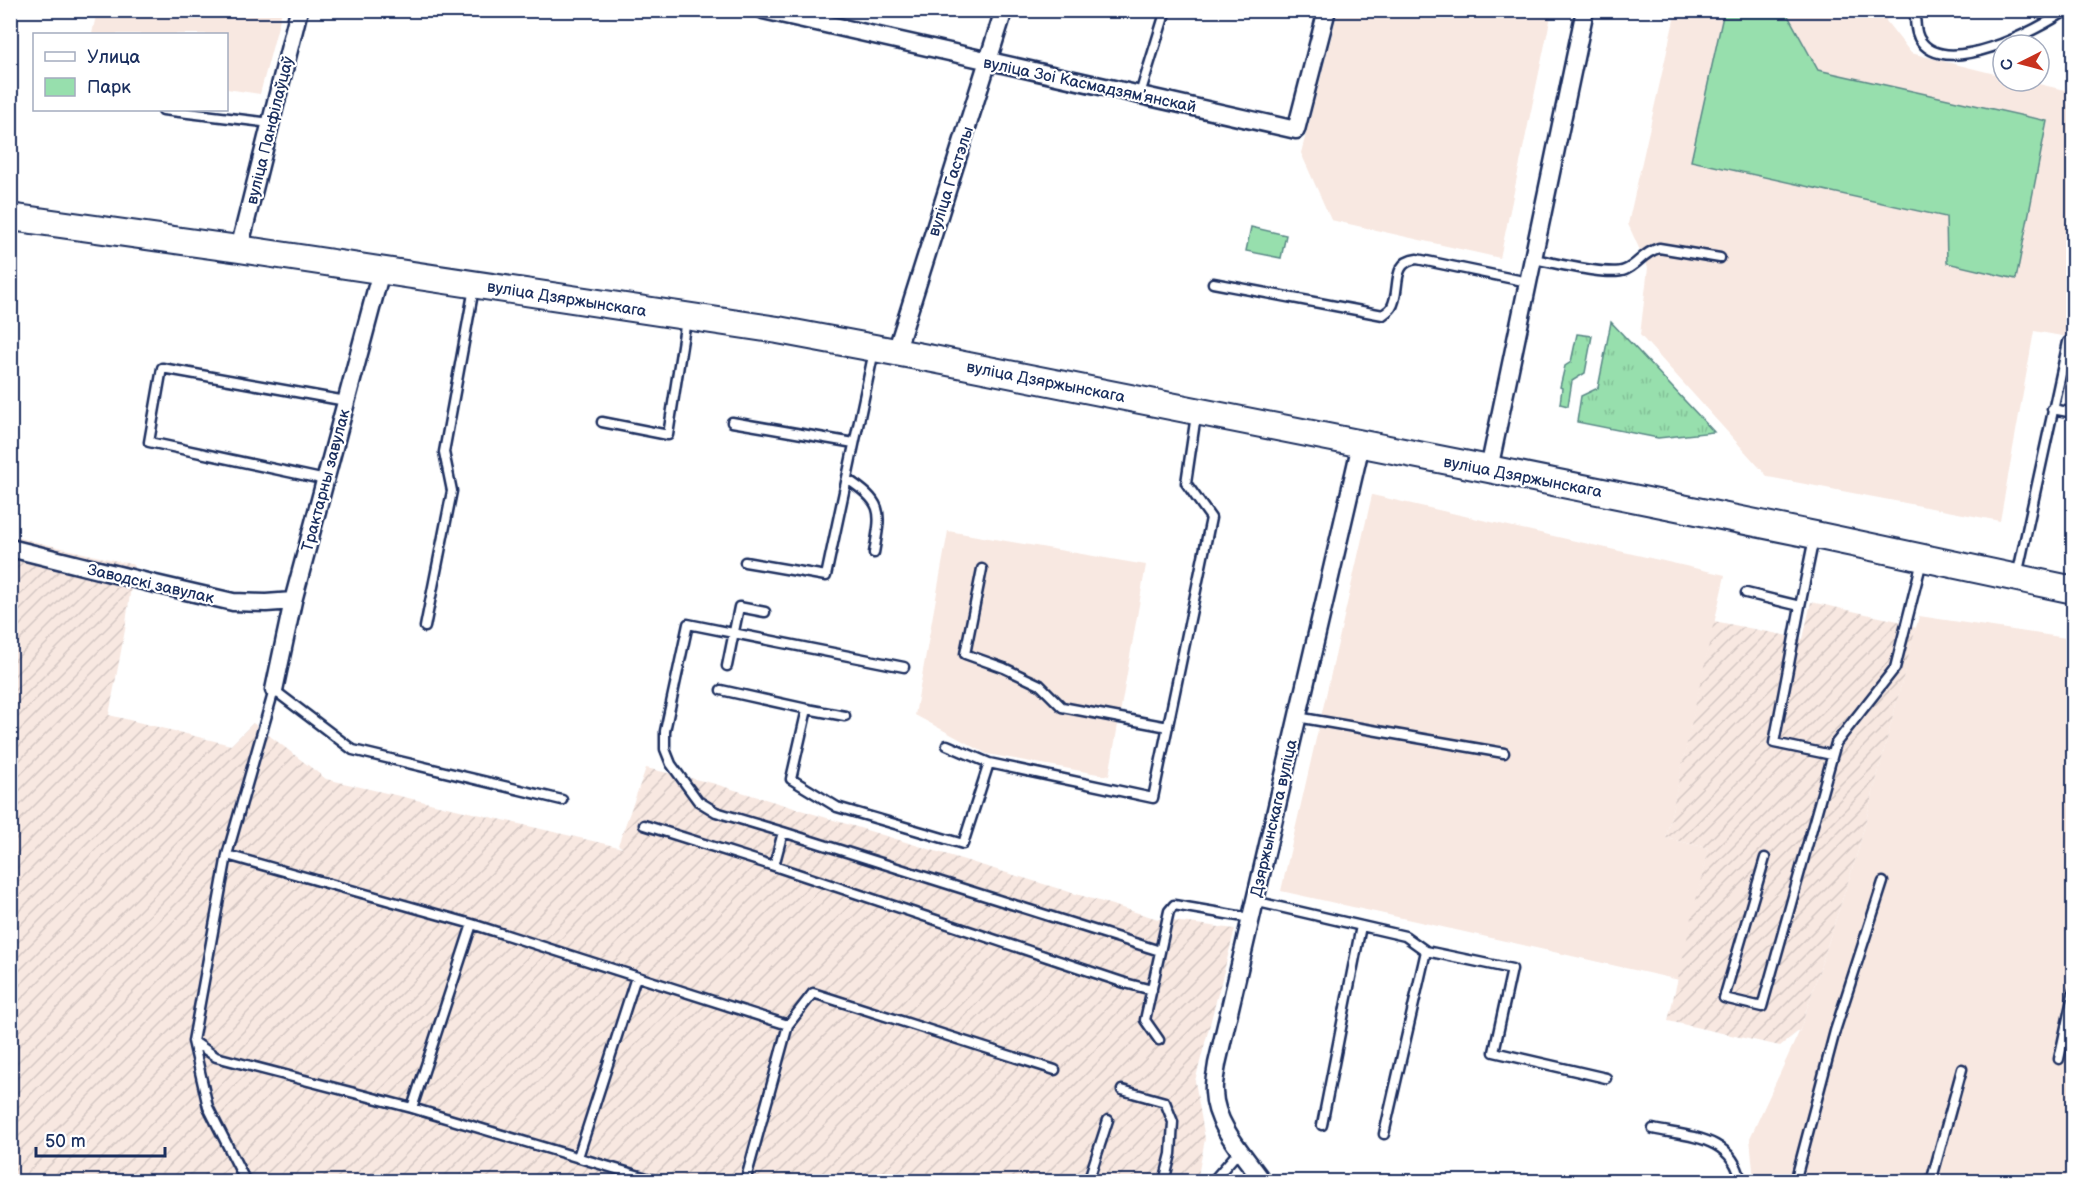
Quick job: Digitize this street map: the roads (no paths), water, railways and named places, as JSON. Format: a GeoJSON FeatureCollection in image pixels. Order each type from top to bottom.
{"type":"FeatureCollection","features":[{"type":"Feature","properties":{"kind":"main road","name":"вуліца Дзяржынскага"},"geometry":{"type":"LineString","coordinates":[[10,217],[778,330],[1815,535],[2073,590]]}},
{"type":"Feature","properties":{"kind":"street","name":"вуліца Панфілаўцаў"},"geometry":{"type":"LineString","coordinates":[[239,249],[299,10]]}},
{"type":"Feature","properties":{"kind":"street","name":"вуліца Зоі Касмадзямʼянскай"},"geometry":{"type":"LineString","coordinates":[[763,10],[1296,130],[1327,10]]}},
{"type":"Feature","properties":{"kind":"street","name":"вуліца Гастэлы"},"geometry":{"type":"LineString","coordinates":[[886,350],[988,62],[1004,10]]}},
{"type":"Feature","properties":{"kind":"street"},"geometry":{"type":"LineString","coordinates":[[1490,470],[1585,10]]}},
{"type":"Feature","properties":{"kind":"street","name":"Трактарны завулак"},"geometry":{"type":"LineString","coordinates":[[274,690],[293,601],[381,271]]}},
{"type":"Feature","properties":{"kind":"street","name":"Дзяржынскага вуліца"},"geometry":{"type":"LineString","coordinates":[[1263,1182],[1241,1149],[1227,1133],[1219,1117],[1214,1093],[1217,1064],[1361,444]]}},
{"type":"Feature","properties":{"kind":"street","name":"Заводскі завулак"},"geometry":{"type":"LineString","coordinates":[[10,548],[234,602],[293,601]]}},
{"type":"Feature","properties":{"kind":"lane"},"geometry":{"type":"LineString","coordinates":[[1140,94],[1166,10]]}},
{"type":"Feature","properties":{"kind":"lane"},"geometry":{"type":"LineString","coordinates":[[1915,10],[1915,25],[1919,38],[1927,48],[1941,54],[1962,54],[2019,38],[2067,10]]}},
{"type":"Feature","properties":{"kind":"lane"},"geometry":{"type":"LineString","coordinates":[[171,111],[271,123]]}},
{"type":"Feature","properties":{"kind":"lane"},"geometry":{"type":"LineString","coordinates":[[1533,259],[1610,273],[1626,270],[1643,255],[1659,248],[1720,258]]}},
{"type":"Feature","properties":{"kind":"lane"},"geometry":{"type":"LineString","coordinates":[[1213,283],[1383,315],[1392,308],[1399,272],[1403,264],[1410,260],[1417,259],[1528,282]]}},
{"type":"Feature","properties":{"kind":"lane"},"geometry":{"type":"LineString","coordinates":[[425,627],[452,491],[444,452],[474,284]]}},
{"type":"Feature","properties":{"kind":"lane"},"geometry":{"type":"LineString","coordinates":[[602,422],[668,435],[687,316]]}},
{"type":"Feature","properties":{"kind":"lane"},"geometry":{"type":"LineString","coordinates":[[2016,578],[2068,342]]}},
{"type":"Feature","properties":{"kind":"lane"},"geometry":{"type":"LineString","coordinates":[[745,562],[826,576],[854,443],[886,350]]}},
{"type":"Feature","properties":{"kind":"lane"},"geometry":{"type":"LineString","coordinates":[[326,480],[149,442],[162,368],[346,401]]}},
{"type":"Feature","properties":{"kind":"lane"},"geometry":{"type":"LineString","coordinates":[[2052,409],[2073,413]]}},
{"type":"Feature","properties":{"kind":"lane"},"geometry":{"type":"LineString","coordinates":[[947,746],[989,764],[1153,798],[1211,518],[1186,483],[1197,412]]}},
{"type":"Feature","properties":{"kind":"lane"},"geometry":{"type":"LineString","coordinates":[[732,422],[854,443]]}},
{"type":"Feature","properties":{"kind":"lane"},"geometry":{"type":"LineString","coordinates":[[847,479],[865,491],[876,506],[880,517],[874,553]]}},
{"type":"Feature","properties":{"kind":"lane"},"geometry":{"type":"LineString","coordinates":[[1815,535],[1774,743],[1832,755]]}},
{"type":"Feature","properties":{"kind":"lane"},"geometry":{"type":"LineString","coordinates":[[1766,858],[1724,998],[1762,1007],[1836,742],[1895,668],[1923,558]]}},
{"type":"Feature","properties":{"kind":"lane"},"geometry":{"type":"LineString","coordinates":[[982,569],[964,654],[1004,668],[1040,685],[1062,707],[1168,727]]}},
{"type":"Feature","properties":{"kind":"lane"},"geometry":{"type":"LineString","coordinates":[[1746,593],[1800,606]]}},
{"type":"Feature","properties":{"kind":"lane"},"geometry":{"type":"LineString","coordinates":[[727,666],[739,606],[765,612]]}},
{"type":"Feature","properties":{"kind":"lane"},"geometry":{"type":"LineString","coordinates":[[904,667],[688,624],[667,716],[665,748],[671,764],[698,801],[716,812],[1161,951]]}},
{"type":"Feature","properties":{"kind":"lane"},"geometry":{"type":"LineString","coordinates":[[246,1182],[208,1107],[193,1041],[228,855],[274,690],[353,750],[562,800]]}},
{"type":"Feature","properties":{"kind":"lane"},"geometry":{"type":"LineString","coordinates":[[721,690],[845,716]]}},
{"type":"Feature","properties":{"kind":"lane"},"geometry":{"type":"LineString","coordinates":[[807,709],[791,779],[837,807],[963,844],[989,764]]}},
{"type":"Feature","properties":{"kind":"lane"},"geometry":{"type":"LineString","coordinates":[[1297,717],[1504,753]]}},
{"type":"Feature","properties":{"kind":"lane"},"geometry":{"type":"LineString","coordinates":[[644,825],[1152,990]]}},
{"type":"Feature","properties":{"kind":"lane"},"geometry":{"type":"LineString","coordinates":[[774,866],[783,832]]}},
{"type":"Feature","properties":{"kind":"lane"},"geometry":{"type":"LineString","coordinates":[[228,855],[472,924],[788,1025]]}},
{"type":"Feature","properties":{"kind":"lane"},"geometry":{"type":"LineString","coordinates":[[1795,1182],[1835,1031],[1883,882]]}},
{"type":"Feature","properties":{"kind":"lane"},"geometry":{"type":"LineString","coordinates":[[1254,901],[1405,936],[1426,951],[1512,969],[1494,1052],[1606,1078]]}},
{"type":"Feature","properties":{"kind":"lane"},"geometry":{"type":"LineString","coordinates":[[1159,1040],[1145,1020],[1170,911],[1174,905],[1250,918]]}},
{"type":"Feature","properties":{"kind":"lane"},"geometry":{"type":"LineString","coordinates":[[412,1108],[472,924]]}},
{"type":"Feature","properties":{"kind":"lane"},"geometry":{"type":"LineString","coordinates":[[1322,1125],[1361,926]]}},
{"type":"Feature","properties":{"kind":"lane"},"geometry":{"type":"LineString","coordinates":[[1384,1134],[1426,951]]}},
{"type":"Feature","properties":{"kind":"lane"},"geometry":{"type":"LineString","coordinates":[[578,1157],[636,977]]}},
{"type":"Feature","properties":{"kind":"lane"},"geometry":{"type":"LineString","coordinates":[[2060,1059],[2073,990]]}},
{"type":"Feature","properties":{"kind":"lane"},"geometry":{"type":"LineString","coordinates":[[745,1182],[788,1025],[813,993],[1055,1070]]}},
{"type":"Feature","properties":{"kind":"lane"},"geometry":{"type":"LineString","coordinates":[[193,1041],[216,1057],[412,1108],[578,1157],[642,1179],[660,1182]]}},
{"type":"Feature","properties":{"kind":"lane"},"geometry":{"type":"LineString","coordinates":[[1931,1182],[1962,1069]]}},
{"type":"Feature","properties":{"kind":"lane"},"geometry":{"type":"LineString","coordinates":[[1122,1090],[1165,1102],[1173,1122],[1172,1154],[1164,1182]]}},
{"type":"Feature","properties":{"kind":"lane"},"geometry":{"type":"LineString","coordinates":[[1088,1182],[1108,1120]]}},
{"type":"Feature","properties":{"kind":"lane"},"geometry":{"type":"LineString","coordinates":[[1653,1129],[1722,1146],[1733,1160],[1741,1182]]}},
{"type":"Feature","properties":{"kind":"lane"},"geometry":{"type":"LineString","coordinates":[[1212,1182],[1241,1149]]}}]}
